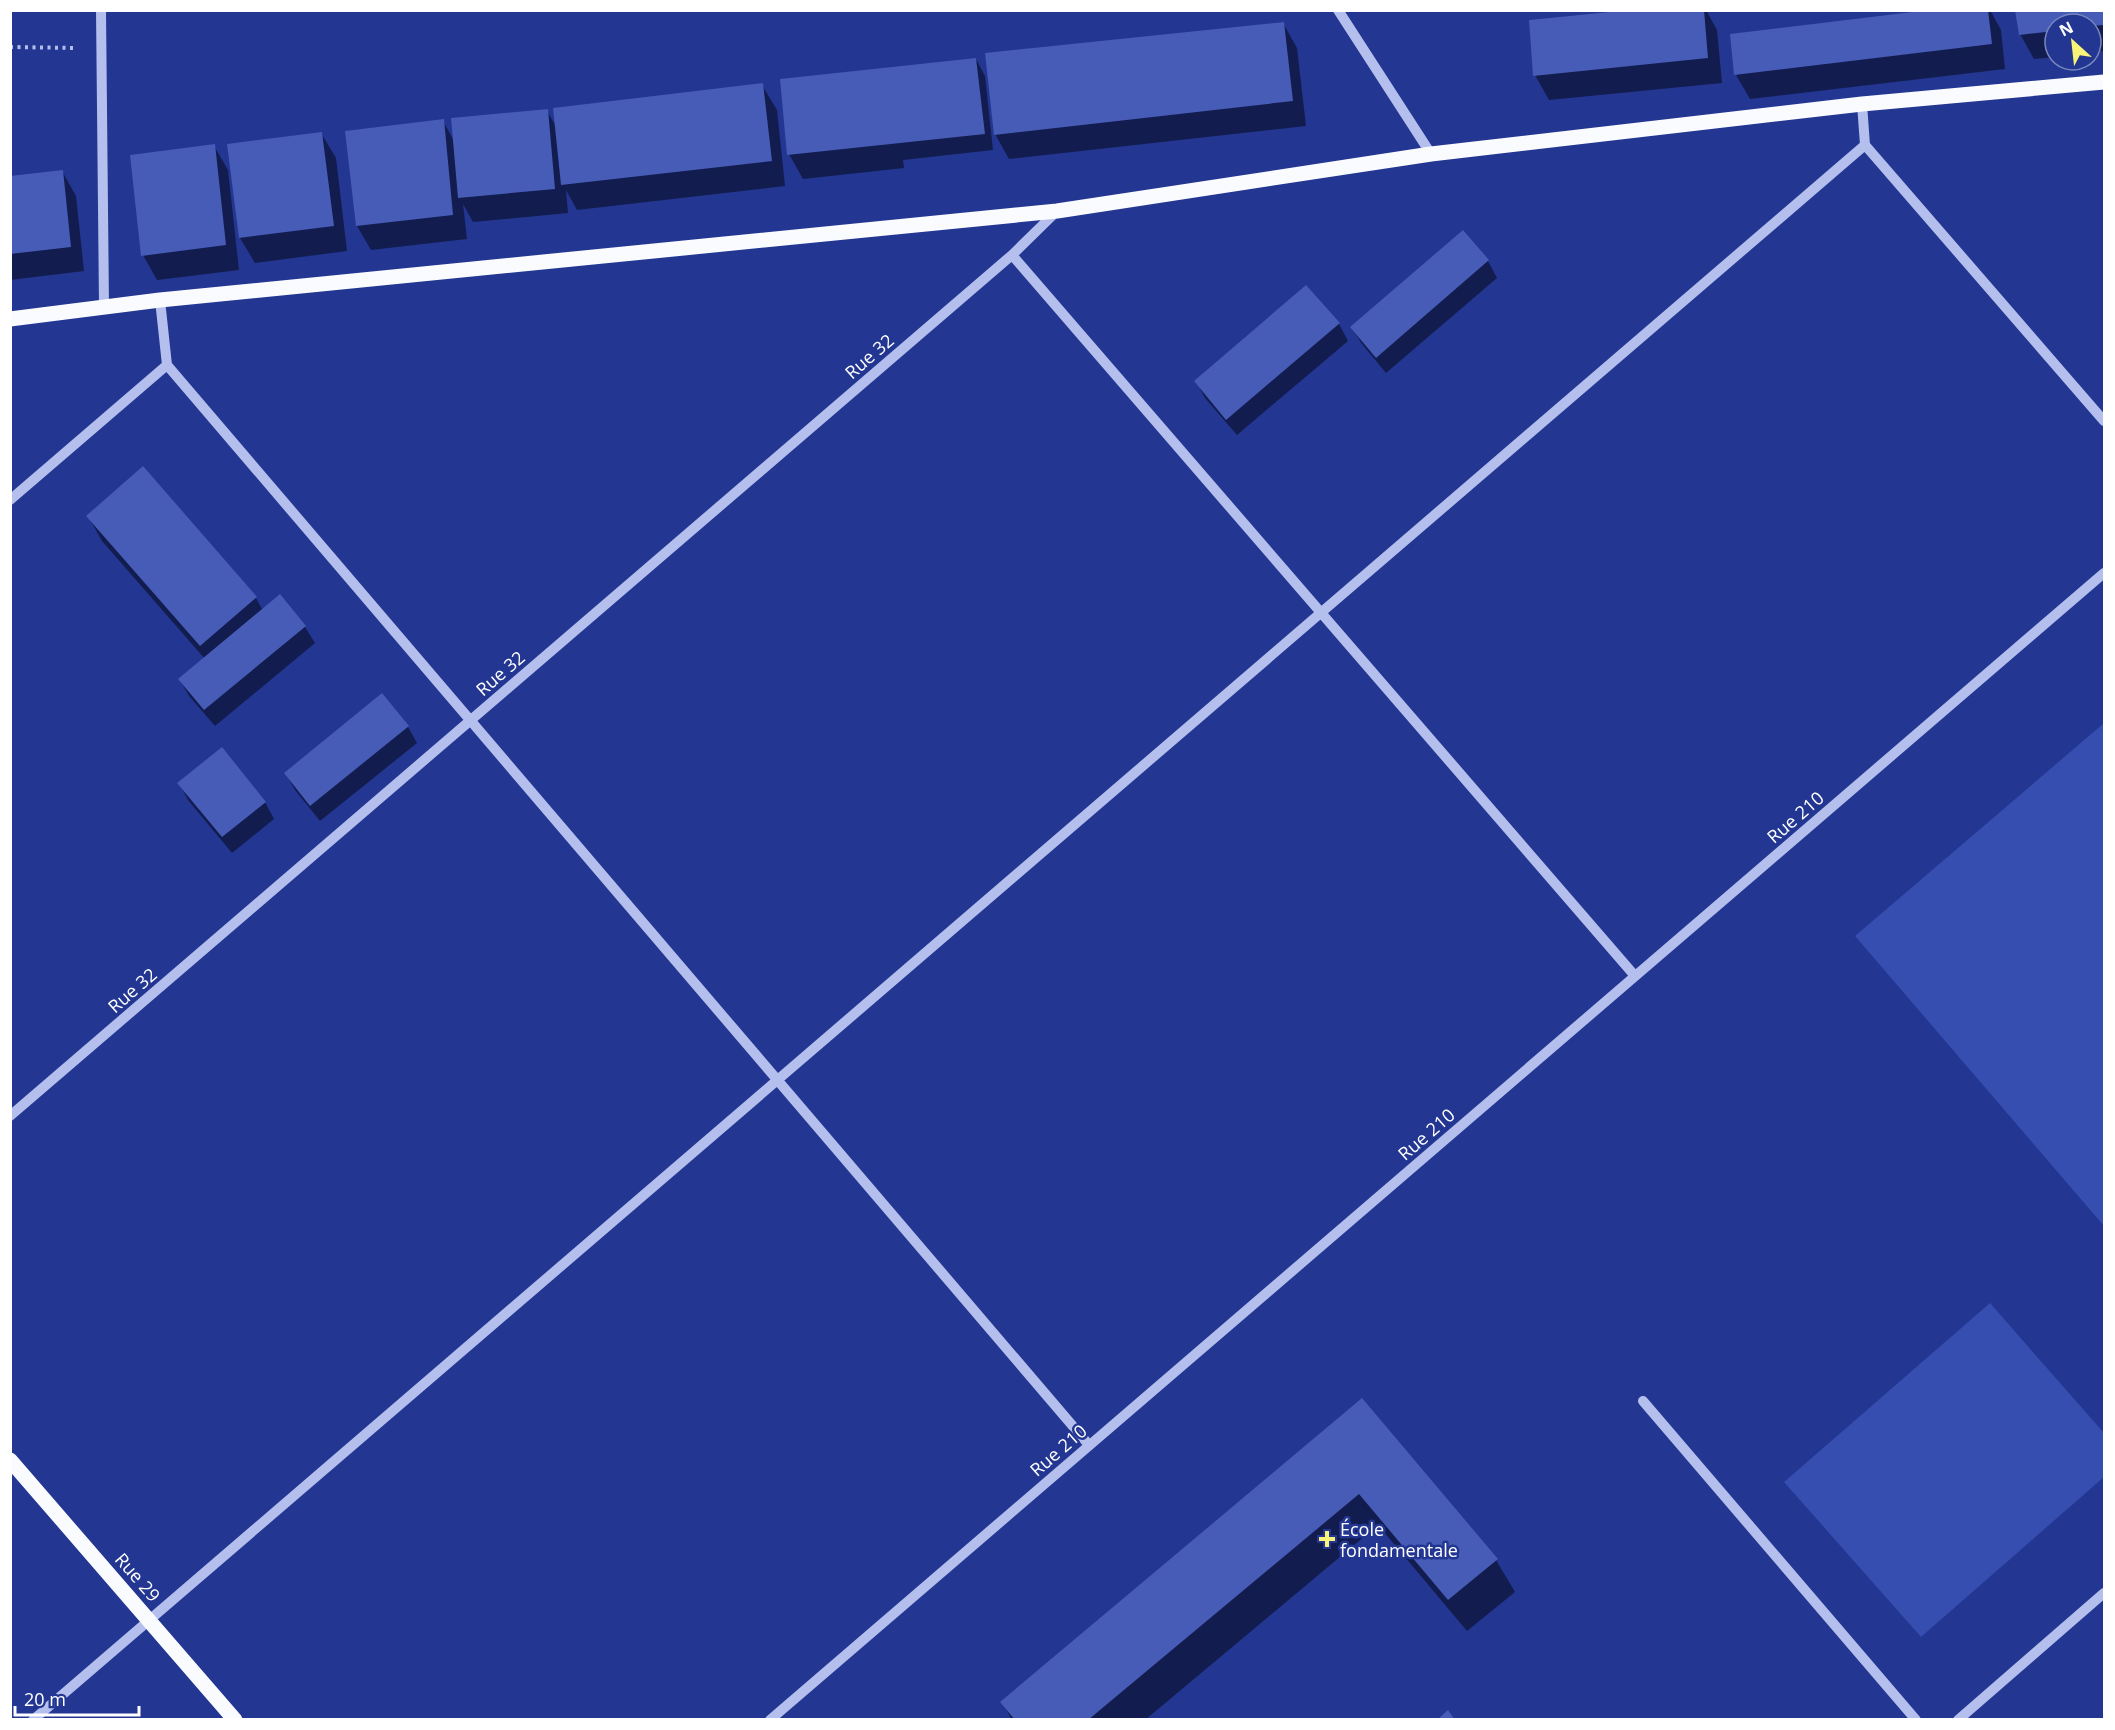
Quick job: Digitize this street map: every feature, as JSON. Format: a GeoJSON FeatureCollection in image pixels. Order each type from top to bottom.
{"type":"FeatureCollection","features":[{"type":"Feature","properties":{"kind":"main road"},"geometry":{"type":"LineString","coordinates":[[10,319],[160,300],[1057,211],[1431,154],[1862,104],[2104,82]]}},
{"type":"Feature","properties":{"kind":"main road","name":"Rue 29"},"geometry":{"type":"LineString","coordinates":[[10,1460],[235,1719]]}},
{"type":"Feature","properties":{"kind":"street"},"geometry":{"type":"LineString","coordinates":[[101,10],[104,306]]}},
{"type":"Feature","properties":{"kind":"street"},"geometry":{"type":"LineString","coordinates":[[1338,10],[1431,154]]}},
{"type":"Feature","properties":{"kind":"street"},"geometry":{"type":"LineString","coordinates":[[1862,104],[1866,145],[2104,421]]}},
{"type":"Feature","properties":{"kind":"street"},"geometry":{"type":"LineString","coordinates":[[33,1719],[1866,145]]}},
{"type":"Feature","properties":{"kind":"street","name":"Rue 32"},"geometry":{"type":"LineString","coordinates":[[10,1116],[1012,255],[1057,211]]}},
{"type":"Feature","properties":{"kind":"street"},"geometry":{"type":"LineString","coordinates":[[1012,255],[1635,976]]}},
{"type":"Feature","properties":{"kind":"street"},"geometry":{"type":"LineString","coordinates":[[160,300],[167,365],[1089,1445]]}},
{"type":"Feature","properties":{"kind":"street"},"geometry":{"type":"LineString","coordinates":[[10,500],[167,365]]}},
{"type":"Feature","properties":{"kind":"street","name":"Rue 210"},"geometry":{"type":"LineString","coordinates":[[770,1719],[2104,573]]}},
{"type":"Feature","properties":{"kind":"street"},"geometry":{"type":"LineString","coordinates":[[1642,1401],[1916,1719]]}},
{"type":"Feature","properties":{"kind":"street"},"geometry":{"type":"LineString","coordinates":[[1958,1719],[2104,1593]]}},
{"type":"Feature","properties":{"kind":"path"},"geometry":{"type":"LineString","coordinates":[[10,47],[101,48]]}},
{"type":"Feature","properties":{"kind":"shaded area"},"geometry":{"type":"Polygon","coordinates":[[[2104,723],[2104,1226],[1855,936],[2104,723]]]}},
{"type":"Feature","properties":{"kind":"shaded area"},"geometry":{"type":"Polygon","coordinates":[[[1990,1303],[2104,1433],[2104,1477],[1921,1637],[1784,1482],[1990,1303]]]}},
{"type":"Feature","properties":{"kind":"building"},"geometry":{"type":"Polygon","coordinates":[[[1630,10],[1704,10],[1708,58],[1533,76],[1529,20],[1630,10]]]}},
{"type":"Feature","properties":{"kind":"building"},"geometry":{"type":"Polygon","coordinates":[[[1929,10],[1988,10],[1992,44],[1734,75],[1730,34],[1929,10]]]}},
{"type":"Feature","properties":{"kind":"building"},"geometry":{"type":"Polygon","coordinates":[[[2015,10],[2104,10],[2103,25],[2103,12],[2043,12],[2043,32],[2019,35],[2015,10]]]}},
{"type":"Feature","properties":{"kind":"building"},"geometry":{"type":"Polygon","coordinates":[[[1284,22],[1293,101],[994,135],[985,53],[1284,22]]]}},
{"type":"Feature","properties":{"kind":"building"},"geometry":{"type":"Polygon","coordinates":[[[976,58],[985,134],[787,155],[780,79],[976,58]]]}},
{"type":"Feature","properties":{"kind":"building"},"geometry":{"type":"Polygon","coordinates":[[[763,83],[772,161],[561,185],[553,108],[763,83]]]}},
{"type":"Feature","properties":{"kind":"building"},"geometry":{"type":"Polygon","coordinates":[[[548,109],[555,189],[458,198],[451,118],[548,109]]]}},
{"type":"Feature","properties":{"kind":"building"},"geometry":{"type":"Polygon","coordinates":[[[444,119],[453,215],[356,226],[345,131],[444,119]]]}},
{"type":"Feature","properties":{"kind":"building"},"geometry":{"type":"Polygon","coordinates":[[[322,132],[334,226],[239,238],[227,144],[322,132]]]}},
{"type":"Feature","properties":{"kind":"building"},"geometry":{"type":"Polygon","coordinates":[[[215,144],[226,245],[141,256],[130,155],[215,144]]]}},
{"type":"Feature","properties":{"kind":"building"},"geometry":{"type":"Polygon","coordinates":[[[63,170],[71,247],[10,254],[10,176],[63,170]]]}},
{"type":"Feature","properties":{"kind":"building"},"geometry":{"type":"Polygon","coordinates":[[[1463,230],[1489,260],[1376,358],[1350,327],[1463,230]]]}},
{"type":"Feature","properties":{"kind":"building"},"geometry":{"type":"Polygon","coordinates":[[[1306,285],[1340,323],[1226,420],[1194,381],[1306,285]]]}},
{"type":"Feature","properties":{"kind":"building"},"geometry":{"type":"Polygon","coordinates":[[[143,466],[257,597],[200,646],[86,516],[143,466]]]}},
{"type":"Feature","properties":{"kind":"building"},"geometry":{"type":"Polygon","coordinates":[[[280,594],[306,626],[204,710],[178,679],[280,594]]]}},
{"type":"Feature","properties":{"kind":"building"},"geometry":{"type":"Polygon","coordinates":[[[382,693],[409,726],[310,806],[284,773],[382,693]]]}},
{"type":"Feature","properties":{"kind":"building"},"geometry":{"type":"Polygon","coordinates":[[[222,747],[266,802],[222,837],[177,783],[222,747]]]}},
{"type":"Feature","properties":{"kind":"building"},"geometry":{"type":"Polygon","coordinates":[[[1362,1398],[1498,1559],[1448,1600],[1359,1494],[1088,1720],[1015,1720],[1000,1702],[1362,1398]]]}},
{"type":"Feature","properties":{"kind":"building"},"geometry":{"type":"Polygon","coordinates":[[[1448,1710],[1455,1720],[1437,1720],[1448,1710]]]}},
{"type":"Feature","properties":{"kind":"place","name":"École fondamentale"},"geometry":{"type":"Point","coordinates":[1327,1539]}}]}
